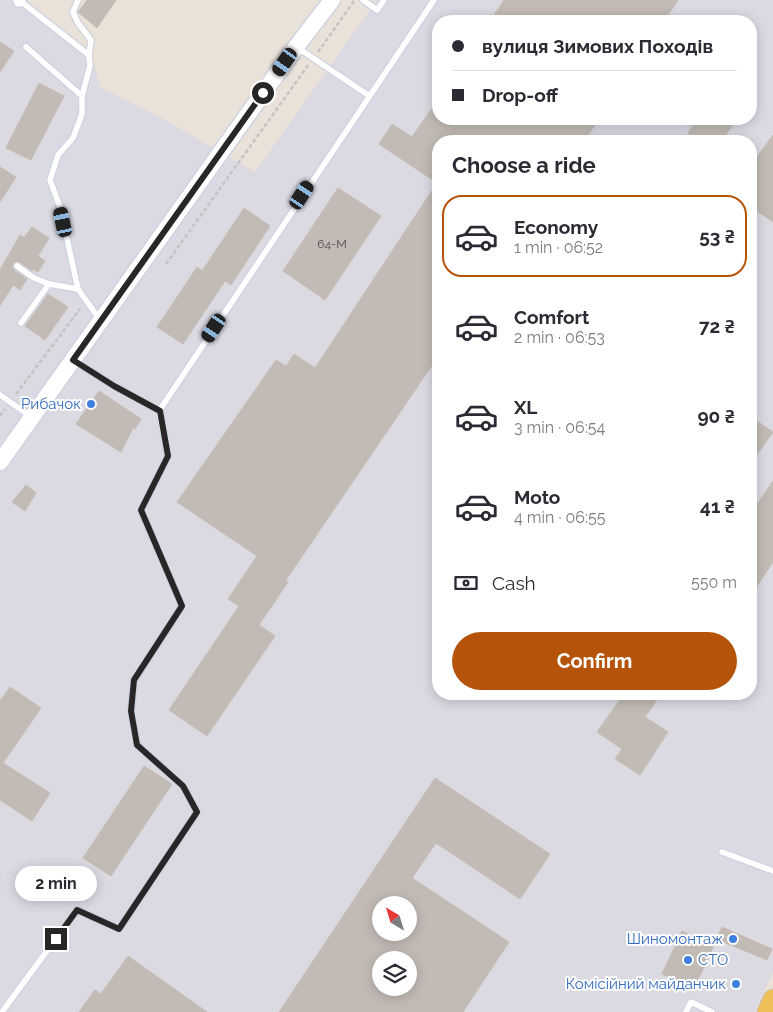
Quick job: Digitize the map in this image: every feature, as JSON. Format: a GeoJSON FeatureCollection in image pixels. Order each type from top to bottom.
{"type":"FeatureCollection","features":[{"type":"Feature","properties":{"kind":"main road"},"geometry":{"type":"LineString","coordinates":[[0,462],[296,47],[332,0]]}},
{"type":"Feature","properties":{"kind":"main road"},"geometry":{"type":"LineString","coordinates":[[767,1012],[773,999]]}},
{"type":"Feature","properties":{"kind":"lane"},"geometry":{"type":"LineString","coordinates":[[19,0],[90,54]]}},
{"type":"Feature","properties":{"kind":"lane"},"geometry":{"type":"LineString","coordinates":[[78,0],[73,12],[78,23],[91,40],[90,66],[82,96],[82,114],[73,138],[58,155],[50,180],[60,207],[78,289],[100,320]]}},
{"type":"Feature","properties":{"kind":"lane"},"geometry":{"type":"LineString","coordinates":[[363,0],[377,10],[384,0]]}},
{"type":"Feature","properties":{"kind":"lane"},"geometry":{"type":"LineString","coordinates":[[2,1012],[77,910],[119,929],[197,812],[183,786],[137,745],[131,711],[134,680],[182,606],[141,510],[168,456],[160,411],[368,95],[434,0]]}},
{"type":"Feature","properties":{"kind":"lane"},"geometry":{"type":"LineString","coordinates":[[26,47],[82,96]]}},
{"type":"Feature","properties":{"kind":"lane"},"geometry":{"type":"LineString","coordinates":[[296,47],[368,95]]}},
{"type":"Feature","properties":{"kind":"lane"},"geometry":{"type":"LineString","coordinates":[[17,266],[34,278],[49,284],[78,289]]}},
{"type":"Feature","properties":{"kind":"lane"},"geometry":{"type":"LineString","coordinates":[[20,323],[49,284]]}},
{"type":"Feature","properties":{"kind":"lane"},"geometry":{"type":"LineString","coordinates":[[73,360],[114,386],[160,411]]}},
{"type":"Feature","properties":{"kind":"lane"},"geometry":{"type":"LineString","coordinates":[[0,395],[32,417]]}},
{"type":"Feature","properties":{"kind":"lane"},"geometry":{"type":"LineString","coordinates":[[722,852],[773,871]]}},
{"type":"Feature","properties":{"kind":"lane"},"geometry":{"type":"LineString","coordinates":[[686,1012],[690,1002],[712,1012]]}},
{"type":"Feature","properties":{"kind":"path"},"geometry":{"type":"LineString","coordinates":[[166,264],[354,0]]}},
{"type":"Feature","properties":{"kind":"path"},"geometry":{"type":"LineString","coordinates":[[0,416],[86,302]]}},
{"type":"Feature","properties":{"kind":"shaded area"},"geometry":{"type":"Polygon","coordinates":[[[0,0],[26,0],[91,53],[100,87],[149,111],[255,172],[377,0],[773,0],[773,973],[754,1012],[0,1012],[0,0]]]}},
{"type":"Feature","properties":{"kind":"building"},"geometry":{"type":"Polygon","coordinates":[[[87,0],[116,0],[97,28],[78,12],[87,0]]]}},
{"type":"Feature","properties":{"kind":"building"},"geometry":{"type":"Polygon","coordinates":[[[504,0],[678,0],[668,15],[494,15],[504,0]]]}},
{"type":"Feature","properties":{"kind":"building"},"geometry":{"type":"Polygon","coordinates":[[[0,42],[14,51],[0,72],[0,42]]]}},
{"type":"Feature","properties":{"kind":"building"},"geometry":{"type":"Polygon","coordinates":[[[39,83],[64,96],[31,160],[6,148],[39,83]]]}},
{"type":"Feature","properties":{"kind":"building"},"geometry":{"type":"Polygon","coordinates":[[[432,108],[432,125],[595,125],[588,135],[432,135],[432,180],[379,144],[392,124],[412,137],[432,108]]]}},
{"type":"Feature","properties":{"kind":"building"},"geometry":{"type":"Polygon","coordinates":[[[693,125],[733,125],[725,135],[691,135],[688,133],[693,125]]]}},
{"type":"Feature","properties":{"kind":"building"},"geometry":{"type":"Polygon","coordinates":[[[773,135],[773,222],[757,211],[757,157],[773,135]]]}},
{"type":"Feature","properties":{"kind":"building"},"geometry":{"type":"Polygon","coordinates":[[[0,167],[16,177],[0,202],[0,167]]]}},
{"type":"Feature","properties":{"kind":"building"},"geometry":{"type":"Polygon","coordinates":[[[338,188],[381,216],[325,300],[283,271],[338,188]]]}},
{"type":"Feature","properties":{"kind":"building"},"geometry":{"type":"Polygon","coordinates":[[[432,191],[432,365],[286,580],[288,582],[259,625],[275,636],[207,736],[169,710],[239,606],[228,599],[257,556],[177,502],[276,360],[286,366],[294,354],[315,368],[432,191]]]}},
{"type":"Feature","properties":{"kind":"building"},"geometry":{"type":"Polygon","coordinates":[[[244,208],[270,226],[231,285],[225,281],[183,344],[157,327],[197,267],[202,271],[244,208]]]}},
{"type":"Feature","properties":{"kind":"building"},"geometry":{"type":"Polygon","coordinates":[[[32,227],[49,238],[38,256],[45,261],[38,272],[33,269],[32,271],[18,261],[14,263],[14,270],[27,279],[20,290],[13,285],[0,306],[0,270],[20,235],[24,238],[32,227]]]}},
{"type":"Feature","properties":{"kind":"building"},"geometry":{"type":"Polygon","coordinates":[[[48,294],[68,307],[45,340],[25,326],[48,294]]]}},
{"type":"Feature","properties":{"kind":"building"},"geometry":{"type":"Polygon","coordinates":[[[99,391],[141,419],[135,429],[133,428],[121,452],[76,424],[99,391]]]}},
{"type":"Feature","properties":{"kind":"building"},"geometry":{"type":"Polygon","coordinates":[[[757,421],[773,432],[757,455],[757,421]]]}},
{"type":"Feature","properties":{"kind":"building"},"geometry":{"type":"Polygon","coordinates":[[[773,481],[773,562],[757,586],[757,504],[773,481]]]}},
{"type":"Feature","properties":{"kind":"building"},"geometry":{"type":"Polygon","coordinates":[[[26,485],[36,493],[25,511],[12,502],[26,485]]]}},
{"type":"Feature","properties":{"kind":"building"},"geometry":{"type":"Polygon","coordinates":[[[10,687],[41,708],[3,763],[50,793],[32,821],[0,800],[0,701],[10,687]]]}},
{"type":"Feature","properties":{"kind":"building"},"geometry":{"type":"Polygon","coordinates":[[[620,700],[657,700],[645,717],[668,732],[640,775],[615,759],[622,749],[597,732],[620,700]]]}},
{"type":"Feature","properties":{"kind":"building"},"geometry":{"type":"Polygon","coordinates":[[[144,766],[172,784],[111,876],[83,858],[144,766]]]}},
{"type":"Feature","properties":{"kind":"building"},"geometry":{"type":"Polygon","coordinates":[[[435,778],[550,854],[520,899],[436,843],[412,878],[509,942],[463,1012],[279,1012],[435,778]]]}},
{"type":"Feature","properties":{"kind":"building"},"geometry":{"type":"Polygon","coordinates":[[[722,927],[772,949],[767,960],[716,939],[722,927]]]}},
{"type":"Feature","properties":{"kind":"building","name":"СТО"},"geometry":{"type":"Polygon","coordinates":[[[682,931],[714,945],[694,989],[662,974],[682,931]]]}},
{"type":"Feature","properties":{"kind":"building"},"geometry":{"type":"Polygon","coordinates":[[[128,956],[207,1012],[79,1012],[95,990],[101,994],[128,956]]]}},
{"type":"Feature","properties":{"kind":"place","name":"Рибачок"},"geometry":{"type":"Point","coordinates":[91,404]}},
{"type":"Feature","properties":{"kind":"place","name":"Шиномонтаж"},"geometry":{"type":"Point","coordinates":[733,939]}},
{"type":"Feature","properties":{"kind":"place","name":"СТО"},"geometry":{"type":"Point","coordinates":[688,960]}},
{"type":"Feature","properties":{"kind":"place","name":"Комісійний майданчик"},"geometry":{"type":"Point","coordinates":[736,984]}},
{"type":"Feature","properties":{"kind":"route"},"geometry":{"type":"LineString","coordinates":[[56,939],[77,910],[119,929],[197,812],[183,786],[137,745],[131,711],[134,680],[182,606],[141,510],[168,456],[160,411],[114,386],[73,360],[263,93]]}}]}
